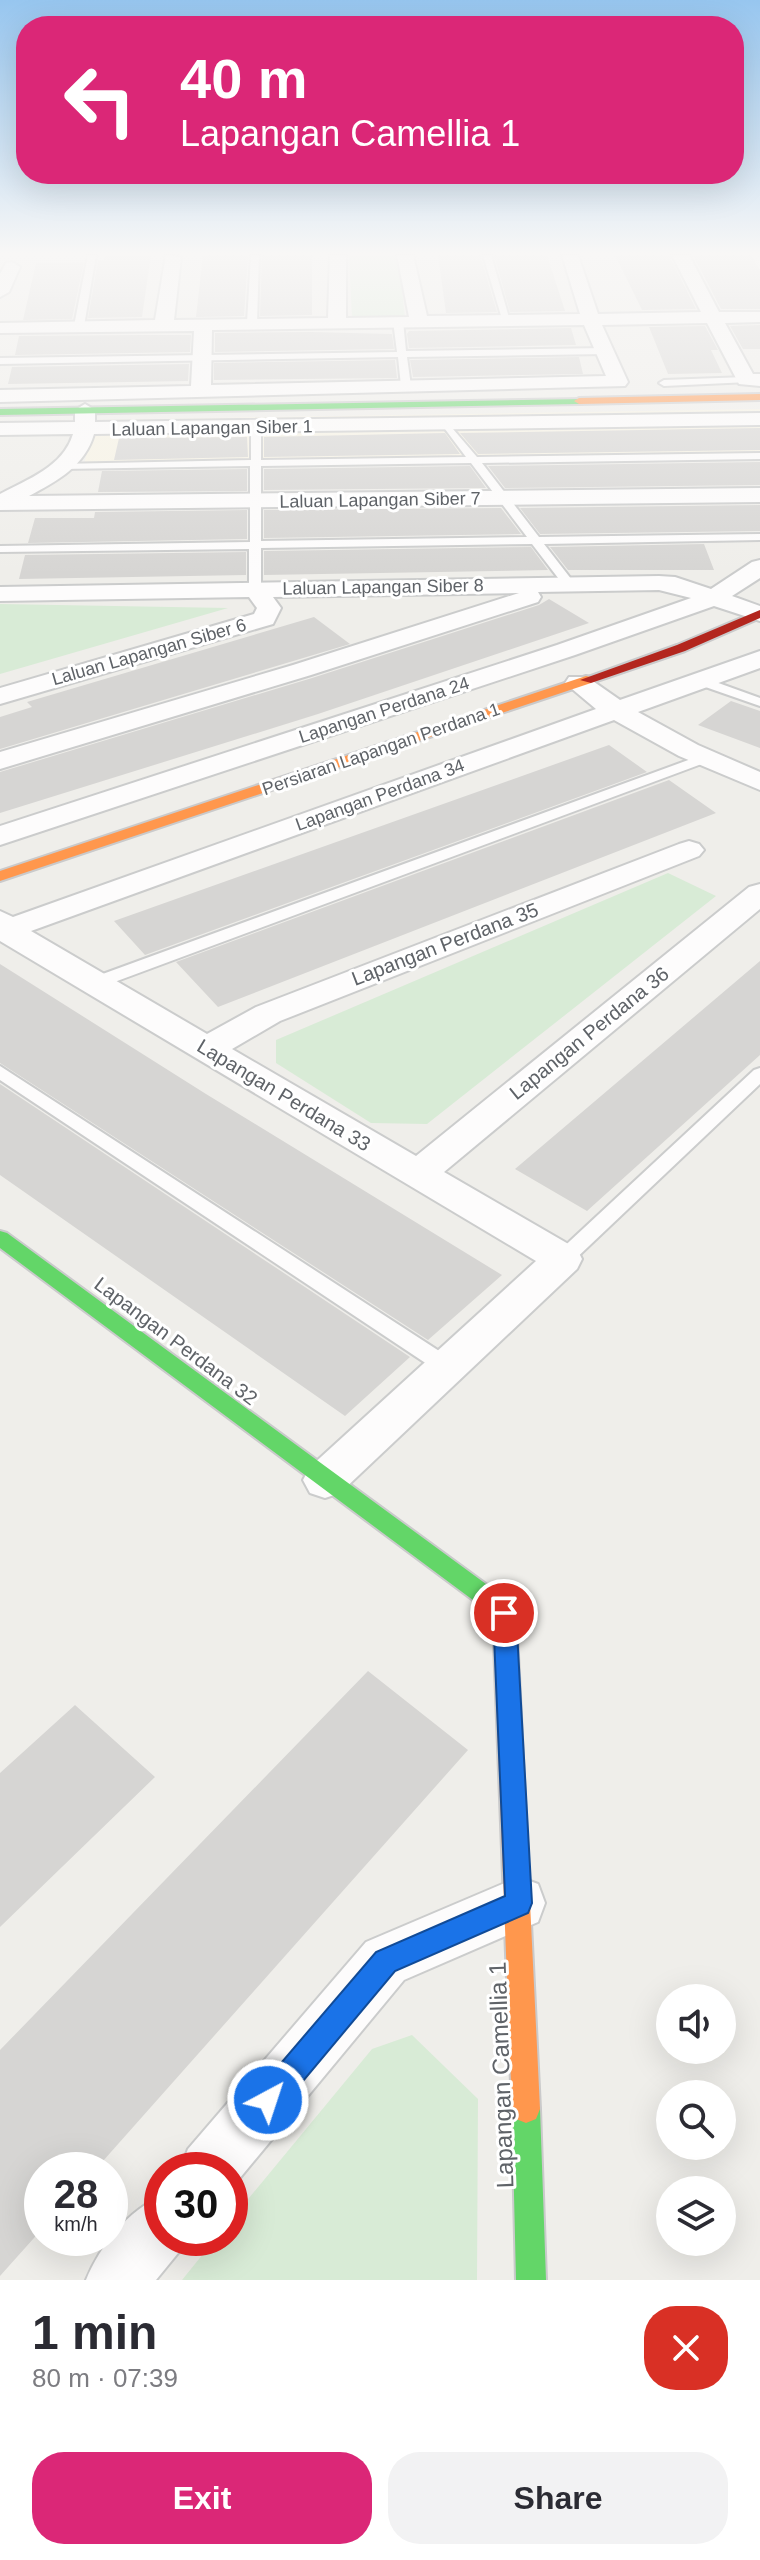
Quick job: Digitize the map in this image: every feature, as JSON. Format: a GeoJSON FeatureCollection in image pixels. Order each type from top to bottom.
{"type":"FeatureCollection","features":[{"type":"Feature","properties":{"kind":"street"},"geometry":{"type":"LineString","coordinates":[[201,389],[204,361]]}},
{"type":"Feature","properties":{"kind":"street"},"geometry":{"type":"LineString","coordinates":[[0,396],[201,389],[614,383],[619,381],[611,361]]}},
{"type":"Feature","properties":{"kind":"street"},"geometry":{"type":"LineString","coordinates":[[741,361],[753,380]]}},
{"type":"Feature","properties":{"kind":"street"},"geometry":{"type":"LineString","coordinates":[[0,412],[86,420],[439,418],[760,397]]}},
{"type":"Feature","properties":{"kind":"street","name":"Laluan Lapangan Siber 1"},"geometry":{"type":"LineString","coordinates":[[0,429],[86,420],[256,427],[439,418],[760,419]]}},
{"type":"Feature","properties":{"kind":"street"},"geometry":{"type":"LineString","coordinates":[[0,503],[75,458],[86,420]]}},
{"type":"Feature","properties":{"kind":"street","name":"Laluan Lapangan Siber 7"},"geometry":{"type":"LineString","coordinates":[[0,503],[760,495]]}},
{"type":"Feature","properties":{"kind":"street","name":"Lapangan Perdana 24"},"geometry":{"type":"LineString","coordinates":[[0,836],[566,650],[713,598],[760,567]]}},
{"type":"Feature","properties":{"kind":"street"},"geometry":{"type":"LineString","coordinates":[[0,761],[302,670],[569,584]]}},
{"type":"Feature","properties":{"kind":"street","name":"Laluan Lapangan Siber 8"},"geometry":{"type":"LineString","coordinates":[[0,594],[675,584],[760,614]]}},
{"type":"Feature","properties":{"kind":"street","name":"Laluan Lapangan Siber 6"},"geometry":{"type":"LineString","coordinates":[[0,696],[264,619],[269,608],[255,589]]}},
{"type":"Feature","properties":{"kind":"street","name":"Persiaran Lapangan Perdana 1"},"geometry":{"type":"LineString","coordinates":[[0,876],[681,648],[760,614]]}},
{"type":"Feature","properties":{"kind":"street","name":"Lapangan Perdana 34"},"geometry":{"type":"LineString","coordinates":[[2,927],[760,659]]}},
{"type":"Feature","properties":{"kind":"street"},"geometry":{"type":"LineString","coordinates":[[578,683],[614,711],[702,759],[760,782]]}},
{"type":"Feature","properties":{"kind":"street","name":"Lapangan Perdana 35"},"geometry":{"type":"LineString","coordinates":[[206,1049],[268,1014],[689,850]]}},
{"type":"Feature","properties":{"kind":"street","name":"Lapangan Perdana 36"},"geometry":{"type":"LineString","coordinates":[[418,1174],[760,893]]}},
{"type":"Feature","properties":{"kind":"street","name":"Lapangan Perdana 33"},"geometry":{"type":"LineString","coordinates":[[2,927],[563,1259]]}},
{"type":"Feature","properties":{"kind":"street","name":"Lapangan Perdana 32"},"geometry":{"type":"LineString","coordinates":[[0,1238],[325,1480]]}},
{"type":"Feature","properties":{"kind":"street"},"geometry":{"type":"LineString","coordinates":[[325,1480],[563,1259]]}},
{"type":"Feature","properties":{"kind":"street","name":"Lapangan Camellia 1"},"geometry":{"type":"LineString","coordinates":[[325,1480],[484,1594],[504,1613],[519,1903],[531,2280]]}},
{"type":"Feature","properties":{"kind":"street"},"geometry":{"type":"LineString","coordinates":[[224,2152],[385,1961],[519,1903]]}},
{"type":"Feature","properties":{"kind":"street"},"geometry":{"type":"LineString","coordinates":[[116,2280],[144,2247]]}},
{"type":"Feature","properties":{"kind":"lane"},"geometry":{"type":"LineString","coordinates":[[403,361],[406,386]]}},
{"type":"Feature","properties":{"kind":"lane"},"geometry":{"type":"LineString","coordinates":[[664,383],[753,380]]}},
{"type":"Feature","properties":{"kind":"lane"},"geometry":{"type":"LineString","coordinates":[[439,418],[569,584]]}},
{"type":"Feature","properties":{"kind":"lane"},"geometry":{"type":"LineString","coordinates":[[255,589],[256,427]]}},
{"type":"Feature","properties":{"kind":"lane"},"geometry":{"type":"LineString","coordinates":[[62,466],[760,456]]}},
{"type":"Feature","properties":{"kind":"lane"},"geometry":{"type":"LineString","coordinates":[[0,549],[760,537]]}},
{"type":"Feature","properties":{"kind":"lane"},"geometry":{"type":"LineString","coordinates":[[699,680],[760,702]]}},
{"type":"Feature","properties":{"kind":"lane"},"geometry":{"type":"LineString","coordinates":[[95,983],[702,759]]}},
{"type":"Feature","properties":{"kind":"lane"},"geometry":{"type":"LineString","coordinates":[[0,1072],[446,1366]]}},
{"type":"Feature","properties":{"kind":"lane"},"geometry":{"type":"LineString","coordinates":[[563,1259],[760,1074]]}},
{"type":"Feature","properties":{"kind":"shaded area"},"geometry":{"type":"Polygon","coordinates":[[[760,409],[760,457],[84,465],[94,420],[760,409]]]}},
{"type":"Feature","properties":{"kind":"green space"},"geometry":{"type":"Polygon","coordinates":[[[0,604],[228,608],[0,674],[0,604]]]}},
{"type":"Feature","properties":{"kind":"green space"},"geometry":{"type":"Polygon","coordinates":[[[668,873],[716,896],[427,1124],[371,1123],[276,1063],[276,1040],[668,873]]]}},
{"type":"Feature","properties":{"kind":"green space"},"geometry":{"type":"Polygon","coordinates":[[[412,2035],[478,2099],[477,2280],[182,2280],[201,2256],[248,2256],[248,2199],[372,2049],[412,2035]]]}},
{"type":"Feature","properties":{"kind":"building"},"geometry":{"type":"Polygon","coordinates":[[[395,361],[397,378],[214,380],[214,363],[395,361]]]}},
{"type":"Feature","properties":{"kind":"building"},"geometry":{"type":"Polygon","coordinates":[[[410,361],[580,361],[583,374],[413,377],[410,361]]]}},
{"type":"Feature","properties":{"kind":"building"},"geometry":{"type":"Polygon","coordinates":[[[663,361],[716,361],[722,373],[668,374],[663,361]]]}},
{"type":"Feature","properties":{"kind":"building"},"geometry":{"type":"Polygon","coordinates":[[[189,364],[188,381],[8,384],[12,367],[189,364]]]}},
{"type":"Feature","properties":{"kind":"building"},"geometry":{"type":"Polygon","coordinates":[[[760,428],[760,450],[478,454],[460,433],[760,428]]]}},
{"type":"Feature","properties":{"kind":"building"},"geometry":{"type":"Polygon","coordinates":[[[445,433],[460,454],[264,457],[264,437],[445,433]]]}},
{"type":"Feature","properties":{"kind":"building"},"geometry":{"type":"Polygon","coordinates":[[[247,437],[248,457],[114,460],[119,438],[247,437]]]}},
{"type":"Feature","properties":{"kind":"building"},"geometry":{"type":"Polygon","coordinates":[[[760,462],[760,485],[505,488],[488,466],[760,462]]]}},
{"type":"Feature","properties":{"kind":"building"},"geometry":{"type":"Polygon","coordinates":[[[470,466],[486,488],[264,490],[264,469],[470,466]]]}},
{"type":"Feature","properties":{"kind":"building"},"geometry":{"type":"Polygon","coordinates":[[[247,469],[247,491],[98,492],[102,471],[247,469]]]}},
{"type":"Feature","properties":{"kind":"building"},"geometry":{"type":"Polygon","coordinates":[[[760,505],[760,531],[540,534],[520,508],[760,505]]]}},
{"type":"Feature","properties":{"kind":"building"},"geometry":{"type":"Polygon","coordinates":[[[501,508],[521,534],[264,538],[264,510],[501,508]]]}},
{"type":"Feature","properties":{"kind":"building"},"geometry":{"type":"Polygon","coordinates":[[[247,510],[247,539],[28,543],[35,518],[94,518],[95,512],[247,510]]]}},
{"type":"Feature","properties":{"kind":"building"},"geometry":{"type":"Polygon","coordinates":[[[704,544],[714,570],[568,570],[550,547],[704,544]]]}},
{"type":"Feature","properties":{"kind":"building"},"geometry":{"type":"Polygon","coordinates":[[[531,547],[548,570],[264,575],[264,551],[531,547]]]}},
{"type":"Feature","properties":{"kind":"building"},"geometry":{"type":"Polygon","coordinates":[[[246,552],[246,575],[19,579],[25,555],[246,552]]]}},
{"type":"Feature","properties":{"kind":"building"},"geometry":{"type":"Polygon","coordinates":[[[549,599],[589,623],[318,714],[0,813],[0,772],[312,678],[539,605],[549,599]]]}},
{"type":"Feature","properties":{"kind":"building"},"geometry":{"type":"Polygon","coordinates":[[[314,617],[350,644],[0,749],[0,717],[32,707],[27,702],[314,617]]]}},
{"type":"Feature","properties":{"kind":"building"},"geometry":{"type":"Polygon","coordinates":[[[731,701],[760,711],[760,748],[698,725],[731,701]]]}},
{"type":"Feature","properties":{"kind":"building"},"geometry":{"type":"Polygon","coordinates":[[[609,745],[647,772],[145,955],[114,921],[609,745]]]}},
{"type":"Feature","properties":{"kind":"building"},"geometry":{"type":"Polygon","coordinates":[[[669,780],[716,813],[218,1007],[176,962],[669,780]]]}},
{"type":"Feature","properties":{"kind":"building"},"geometry":{"type":"Polygon","coordinates":[[[760,961],[760,1055],[587,1211],[515,1169],[760,961]]]}},
{"type":"Feature","properties":{"kind":"building"},"geometry":{"type":"Polygon","coordinates":[[[0,964],[502,1275],[428,1340],[0,1063],[0,964]]]}},
{"type":"Feature","properties":{"kind":"building"},"geometry":{"type":"Polygon","coordinates":[[[0,1084],[410,1357],[345,1416],[0,1175],[0,1084]]]}},
{"type":"Feature","properties":{"kind":"building"},"geometry":{"type":"Polygon","coordinates":[[[368,1671],[468,1750],[111,2152],[24,2152],[24,2249],[0,2276],[0,2050],[368,1671]]]}},
{"type":"Feature","properties":{"kind":"building"},"geometry":{"type":"Polygon","coordinates":[[[75,1705],[155,1777],[0,1927],[0,1773],[75,1705]]]}},
{"type":"Feature","properties":{"kind":"traffic: fast"},"geometry":{"type":"LineString","coordinates":[[0,412],[579,401]]}},
{"type":"Feature","properties":{"kind":"traffic: fast"},"geometry":{"type":"LineString","coordinates":[[0,1238],[493,1602]]}},
{"type":"Feature","properties":{"kind":"traffic: fast"},"geometry":{"type":"LineString","coordinates":[[526,2109],[531,2280]]}},
{"type":"Feature","properties":{"kind":"traffic: slow"},"geometry":{"type":"LineString","coordinates":[[579,401],[760,397]]}},
{"type":"Feature","properties":{"kind":"traffic: slow"},"geometry":{"type":"LineString","coordinates":[[0,876],[586,680]]}},
{"type":"Feature","properties":{"kind":"traffic: slow"},"geometry":{"type":"LineString","coordinates":[[493,1602],[504,1613],[526,2109]]}},
{"type":"Feature","properties":{"kind":"traffic: jam"},"geometry":{"type":"LineString","coordinates":[[586,680],[681,648],[760,614]]}},
{"type":"Feature","properties":{"kind":"route"},"geometry":{"type":"LineString","coordinates":[[268,2100],[385,1961],[519,1903],[504,1613]]}}]}
